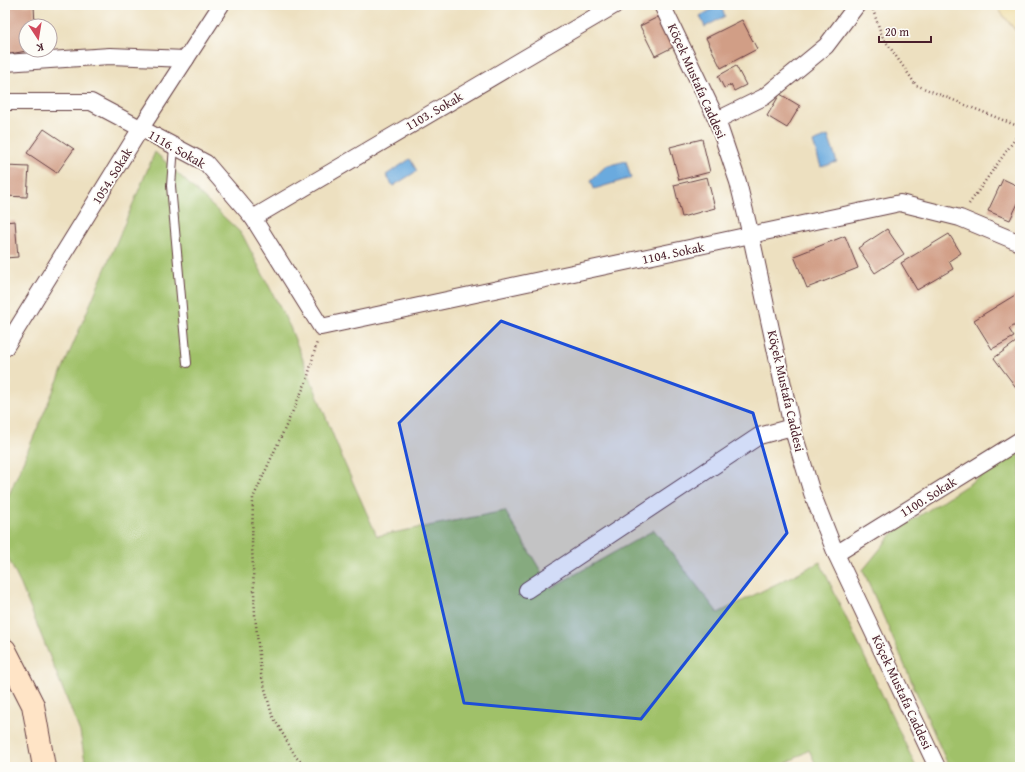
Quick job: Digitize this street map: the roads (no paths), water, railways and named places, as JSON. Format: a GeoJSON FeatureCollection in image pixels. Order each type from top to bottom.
{"type":"FeatureCollection","features":[{"type":"Feature","properties":{"kind":"main road"},"geometry":{"type":"LineString","coordinates":[[5,650],[33,705],[44,767]]}},
{"type":"Feature","properties":{"kind":"street","name":"1054. Sokak"},"geometry":{"type":"LineString","coordinates":[[5,348],[142,128],[221,5]]}},
{"type":"Feature","properties":{"kind":"street","name":"1103. Sokak"},"geometry":{"type":"LineString","coordinates":[[253,218],[615,5]]}},
{"type":"Feature","properties":{"kind":"street","name":"Köçek Mustafa Caddesi"},"geometry":{"type":"LineString","coordinates":[[662,5],[717,120],[738,182],[792,427],[812,492],[836,554],[937,767]]}},
{"type":"Feature","properties":{"kind":"street"},"geometry":{"type":"LineString","coordinates":[[717,120],[764,97],[826,46],[857,5]]}},
{"type":"Feature","properties":{"kind":"street"},"geometry":{"type":"LineString","coordinates":[[5,63],[110,56],[186,59]]}},
{"type":"Feature","properties":{"kind":"street","name":"1116. Sokak"},"geometry":{"type":"LineString","coordinates":[[5,102],[91,102],[206,163],[253,218],[321,326]]}},
{"type":"Feature","properties":{"kind":"street","name":"1104. Sokak"},"geometry":{"type":"LineString","coordinates":[[321,326],[751,236],[765,231],[900,203],[960,218],[1020,243]]}},
{"type":"Feature","properties":{"kind":"street"},"geometry":{"type":"LineString","coordinates":[[526,590],[759,436],[792,427]]}},
{"type":"Feature","properties":{"kind":"street","name":"1100. Sokak"},"geometry":{"type":"LineString","coordinates":[[836,554],[1020,440]]}},
{"type":"Feature","properties":{"kind":"lane"},"geometry":{"type":"LineString","coordinates":[[174,146],[171,186],[187,362]]}},
{"type":"Feature","properties":{"kind":"water"},"geometry":{"type":"Polygon","coordinates":[[[720,5],[725,16],[705,27],[700,16],[720,5]]]}},
{"type":"Feature","properties":{"kind":"water"},"geometry":{"type":"Polygon","coordinates":[[[828,136],[837,162],[821,167],[813,142],[828,136]]]}},
{"type":"Feature","properties":{"kind":"water"},"geometry":{"type":"Polygon","coordinates":[[[410,159],[417,171],[393,186],[386,175],[410,159]]]}},
{"type":"Feature","properties":{"kind":"water"},"geometry":{"type":"Polygon","coordinates":[[[626,161],[631,178],[594,189],[591,180],[606,166],[626,161]]]}}]}
